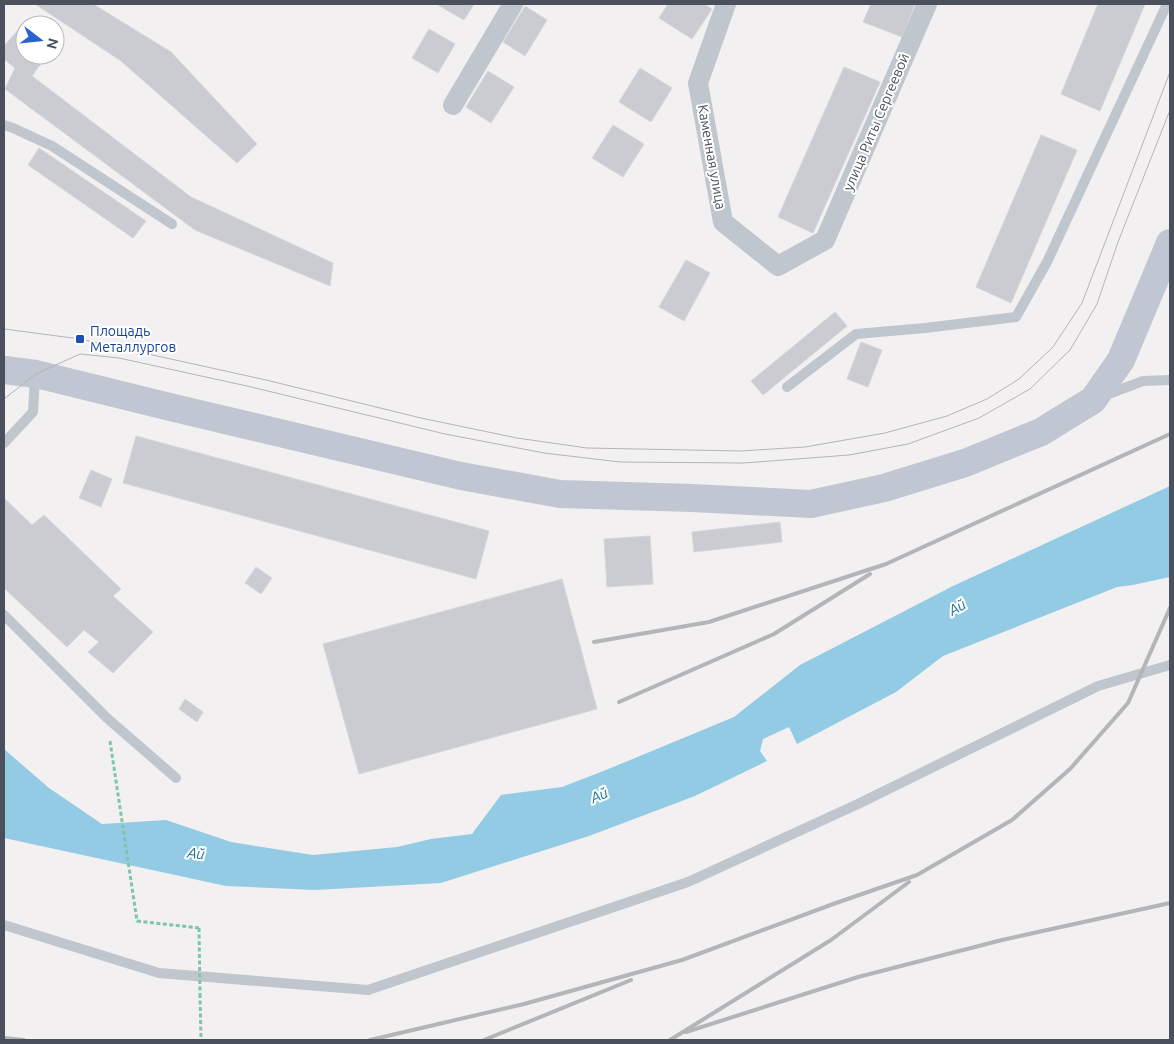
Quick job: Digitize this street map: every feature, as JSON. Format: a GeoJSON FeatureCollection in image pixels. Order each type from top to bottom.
{"type":"FeatureCollection","features":[{"type":"Feature","properties":{"kind":"main road"},"geometry":{"type":"LineString","coordinates":[[4,370],[36,374],[170,408],[461,476],[560,494],[811,504],[884,488],[965,464],[1041,432],[1093,400],[1121,360],[1170,243]]}},
{"type":"Feature","properties":{"kind":"street"},"geometry":{"type":"LineString","coordinates":[[453,105],[513,4]]}},
{"type":"Feature","properties":{"kind":"street","name":"Каменная улица"},"geometry":{"type":"LineString","coordinates":[[726,4],[698,82],[724,222],[778,266],[825,240]]}},
{"type":"Feature","properties":{"kind":"street","name":"улица Риты Сергеевой"},"geometry":{"type":"LineString","coordinates":[[825,240],[927,4]]}},
{"type":"Feature","properties":{"kind":"lane"},"geometry":{"type":"LineString","coordinates":[[788,388],[856,334],[1016,317],[1047,262],[1168,4]]}},
{"type":"Feature","properties":{"kind":"lane"},"geometry":{"type":"LineString","coordinates":[[4,125],[52,146],[172,224]]}},
{"type":"Feature","properties":{"kind":"lane"},"geometry":{"type":"LineString","coordinates":[[4,443],[33,412],[36,374]]}},
{"type":"Feature","properties":{"kind":"lane"},"geometry":{"type":"LineString","coordinates":[[1093,400],[1143,381],[1170,380]]}},
{"type":"Feature","properties":{"kind":"lane"},"geometry":{"type":"LineString","coordinates":[[4,615],[107,718],[176,778]]}},
{"type":"Feature","properties":{"kind":"lane"},"geometry":{"type":"LineString","coordinates":[[4,925],[159,973],[368,990],[688,882],[858,804],[1098,686],[1170,665]]}},
{"type":"Feature","properties":{"kind":"path"},"geometry":{"type":"LineString","coordinates":[[109,734],[137,921],[198,928],[201,1040]]}},
{"type":"Feature","properties":{"kind":"water","name":"Ай"},"geometry":{"type":"Polygon","coordinates":[[[1170,486],[1170,577],[1117,587],[943,656],[896,692],[797,744],[789,727],[763,739],[760,751],[767,761],[695,796],[589,836],[441,883],[315,890],[226,886],[4,838],[4,749],[49,788],[102,824],[166,820],[231,842],[313,855],[397,847],[431,839],[472,834],[501,795],[562,787],[734,717],[800,665],[953,586],[1170,486]]]}},
{"type":"Feature","properties":{"kind":"building"},"geometry":{"type":"Polygon","coordinates":[[[35,4],[93,4],[171,52],[257,144],[237,163],[121,61],[65,24],[65,15],[52,15],[35,4]]]}},
{"type":"Feature","properties":{"kind":"building"},"geometry":{"type":"Polygon","coordinates":[[[436,4],[474,4],[464,20],[436,4]]]}},
{"type":"Feature","properties":{"kind":"building"},"geometry":{"type":"Polygon","coordinates":[[[668,4],[704,4],[712,9],[692,39],[659,18],[668,4]]]}},
{"type":"Feature","properties":{"kind":"building"},"geometry":{"type":"Polygon","coordinates":[[[871,4],[915,4],[902,37],[863,22],[871,4]]]}},
{"type":"Feature","properties":{"kind":"building"},"geometry":{"type":"Polygon","coordinates":[[[1098,4],[1145,4],[1100,111],[1061,94],[1098,4]]]}},
{"type":"Feature","properties":{"kind":"building"},"geometry":{"type":"Polygon","coordinates":[[[525,6],[547,20],[525,56],[503,42],[525,6]]]}},
{"type":"Feature","properties":{"kind":"building"},"geometry":{"type":"Polygon","coordinates":[[[429,29],[455,44],[438,73],[412,58],[429,29]]]}},
{"type":"Feature","properties":{"kind":"building"},"geometry":{"type":"Polygon","coordinates":[[[15,34],[15,65],[40,65],[32,76],[191,197],[333,263],[330,286],[195,230],[5,89],[15,68],[4,59],[4,46],[15,34]]]}},
{"type":"Feature","properties":{"kind":"building"},"geometry":{"type":"Polygon","coordinates":[[[844,67],[880,82],[813,233],[778,217],[844,67]]]}},
{"type":"Feature","properties":{"kind":"building"},"geometry":{"type":"Polygon","coordinates":[[[640,68],[672,88],[651,122],[619,102],[640,68]]]}},
{"type":"Feature","properties":{"kind":"building"},"geometry":{"type":"Polygon","coordinates":[[[488,71],[514,87],[491,123],[466,107],[488,71]]]}},
{"type":"Feature","properties":{"kind":"building"},"geometry":{"type":"Polygon","coordinates":[[[613,125],[644,144],[623,177],[592,158],[613,125]]]}},
{"type":"Feature","properties":{"kind":"building"},"geometry":{"type":"Polygon","coordinates":[[[1041,135],[1077,150],[1011,303],[976,287],[1041,135]]]}},
{"type":"Feature","properties":{"kind":"building"},"geometry":{"type":"Polygon","coordinates":[[[39,148],[146,221],[133,238],[28,165],[39,148]]]}},
{"type":"Feature","properties":{"kind":"building"},"geometry":{"type":"Polygon","coordinates":[[[686,260],[710,273],[684,321],[659,307],[686,260]]]}},
{"type":"Feature","properties":{"kind":"building"},"geometry":{"type":"Polygon","coordinates":[[[835,312],[847,326],[763,395],[751,381],[835,312]]]}},
{"type":"Feature","properties":{"kind":"building"},"geometry":{"type":"Polygon","coordinates":[[[861,342],[882,350],[868,387],[847,379],[861,342]]]}},
{"type":"Feature","properties":{"kind":"building"},"geometry":{"type":"Polygon","coordinates":[[[136,436],[489,531],[476,579],[123,483],[136,436]]]}},
{"type":"Feature","properties":{"kind":"building"},"geometry":{"type":"Polygon","coordinates":[[[91,470],[112,479],[101,507],[79,498],[91,470]]]}},
{"type":"Feature","properties":{"kind":"building"},"geometry":{"type":"Polygon","coordinates":[[[4,498],[32,525],[44,515],[121,589],[113,596],[153,632],[113,673],[88,652],[99,642],[84,630],[67,647],[4,588],[4,498]]]}},
{"type":"Feature","properties":{"kind":"building"},"geometry":{"type":"Polygon","coordinates":[[[780,522],[782,542],[694,552],[692,532],[780,522]]]}},
{"type":"Feature","properties":{"kind":"building"},"geometry":{"type":"Polygon","coordinates":[[[650,536],[653,584],[607,587],[604,539],[650,536]]]}},
{"type":"Feature","properties":{"kind":"building"},"geometry":{"type":"Polygon","coordinates":[[[256,567],[272,578],[261,594],[245,583],[256,567]]]}},
{"type":"Feature","properties":{"kind":"building"},"geometry":{"type":"Polygon","coordinates":[[[562,579],[597,709],[359,774],[323,644],[562,579]]]}},
{"type":"Feature","properties":{"kind":"building"},"geometry":{"type":"Polygon","coordinates":[[[185,699],[203,712],[197,722],[179,709],[185,699]]]}},
{"type":"Feature","properties":{"kind":"tram line"},"geometry":{"type":"LineString","coordinates":[[4,329],[80,339],[266,380],[421,418],[517,438],[587,448],[740,451],[805,447],[885,433],[947,416],[987,399],[1019,379],[1053,347],[1082,303],[1170,72]]}},
{"type":"Feature","properties":{"kind":"tram line"},"geometry":{"type":"LineString","coordinates":[[4,399],[36,374],[80,354],[119,358],[247,386],[445,434],[544,453],[620,462],[744,463],[849,455],[908,444],[979,418],[1030,389],[1070,350],[1097,304],[1118,242],[1170,110]]}},
{"type":"Feature","properties":{"kind":"railway"},"geometry":{"type":"LineString","coordinates":[[594,642],[709,622],[886,564],[1170,434]]}},
{"type":"Feature","properties":{"kind":"railway"},"geometry":{"type":"LineString","coordinates":[[619,702],[774,634],[870,574]]}},
{"type":"Feature","properties":{"kind":"railway"},"geometry":{"type":"LineString","coordinates":[[370,1040],[524,1004],[682,960],[917,875],[1012,820],[1070,769],[1128,703],[1170,608]]}},
{"type":"Feature","properties":{"kind":"railway"},"geometry":{"type":"LineString","coordinates":[[670,1040],[831,940],[909,882]]}},
{"type":"Feature","properties":{"kind":"railway"},"geometry":{"type":"LineString","coordinates":[[686,1032],[858,977],[1002,940],[1170,903]]}},
{"type":"Feature","properties":{"kind":"railway"},"geometry":{"type":"LineString","coordinates":[[484,1040],[631,980]]}},
{"type":"Feature","properties":{"kind":"railway"},"geometry":{"type":"LineString","coordinates":[[4,1038],[24,1040]]}},
{"type":"Feature","properties":{"kind":"place","name":"Площадь Металлургов"},"geometry":{"type":"Point","coordinates":[80,339]}}]}
